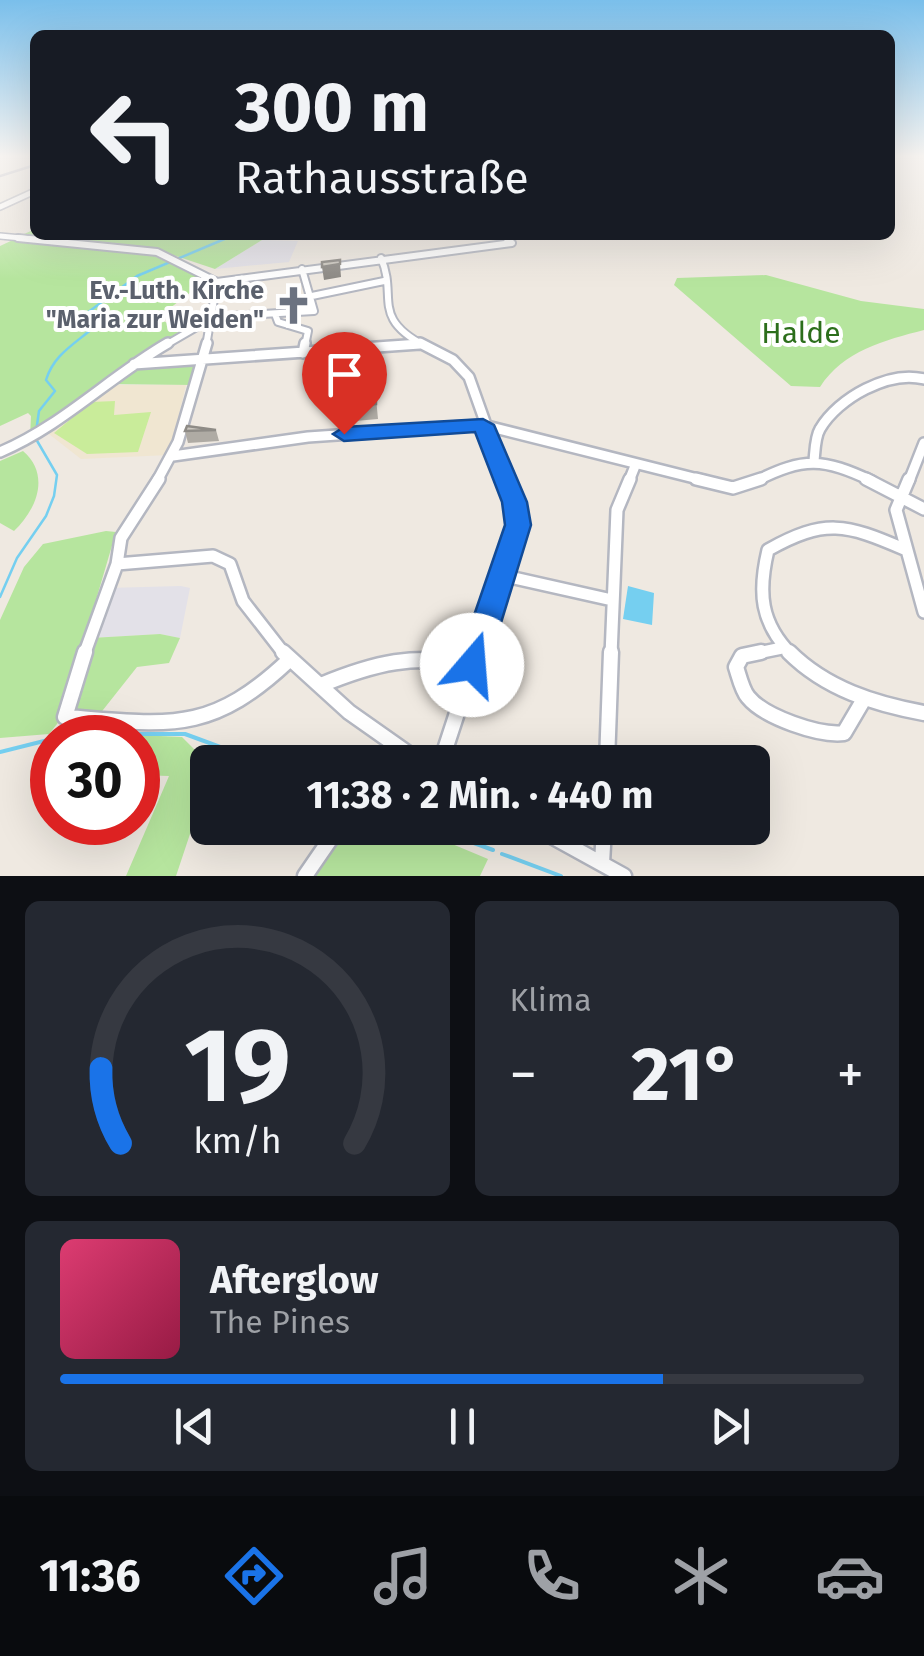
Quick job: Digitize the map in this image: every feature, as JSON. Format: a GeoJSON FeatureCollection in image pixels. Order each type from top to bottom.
{"type":"FeatureCollection","features":[{"type":"Feature","properties":{"kind":"street"},"geometry":{"type":"LineString","coordinates":[[0,236],[30,239]]}},
{"type":"Feature","properties":{"kind":"street"},"geometry":{"type":"LineString","coordinates":[[44,240],[166,255],[217,282],[497,243]]}},
{"type":"Feature","properties":{"kind":"street"},"geometry":{"type":"LineString","coordinates":[[381,258],[387,272],[381,291],[387,312],[420,344]]}},
{"type":"Feature","properties":{"kind":"street"},"geometry":{"type":"LineString","coordinates":[[0,452],[40,435],[132,364],[214,317],[314,311],[302,269]]}},
{"type":"Feature","properties":{"kind":"street"},"geometry":{"type":"LineString","coordinates":[[312,296],[384,280]]}},
{"type":"Feature","properties":{"kind":"street"},"geometry":{"type":"LineString","coordinates":[[217,282],[214,317],[173,456],[114,553],[117,564],[104,592],[65,718],[161,722],[205,718],[245,698],[288,661]]}},
{"type":"Feature","properties":{"kind":"street"},"geometry":{"type":"LineString","coordinates":[[275,314],[278,322],[308,331],[303,352]]}},
{"type":"Feature","properties":{"kind":"street"},"geometry":{"type":"LineString","coordinates":[[132,364],[420,344],[443,352],[468,375],[483,425],[515,502],[518,525],[446,745]]}},
{"type":"Feature","properties":{"kind":"street"},"geometry":{"type":"LineString","coordinates":[[814,460],[819,430],[881,378],[902,374],[924,379]]}},
{"type":"Feature","properties":{"kind":"street"},"geometry":{"type":"LineString","coordinates":[[173,456],[308,437],[483,425],[732,488],[754,484],[790,464],[814,460],[924,509]]}},
{"type":"Feature","properties":{"kind":"street"},"geometry":{"type":"LineString","coordinates":[[924,443],[912,463],[904,498],[896,510],[924,612]]}},
{"type":"Feature","properties":{"kind":"street"},"geometry":{"type":"LineString","coordinates":[[608,745],[617,510],[635,466]]}},
{"type":"Feature","properties":{"kind":"street"},"geometry":{"type":"LineString","coordinates":[[904,549],[864,532],[830,524],[806,526],[768,550],[760,584],[770,628],[782,648],[806,670],[864,699],[893,709],[924,713]]}},
{"type":"Feature","properties":{"kind":"street"},"geometry":{"type":"LineString","coordinates":[[117,564],[213,556],[230,564],[243,601],[288,661],[392,745]]}},
{"type":"Feature","properties":{"kind":"street"},"geometry":{"type":"LineString","coordinates":[[501,575],[612,600]]}},
{"type":"Feature","properties":{"kind":"street"},"geometry":{"type":"LineString","coordinates":[[782,648],[742,656],[736,667],[748,698],[831,737],[844,733],[864,699]]}},
{"type":"Feature","properties":{"kind":"street"},"geometry":{"type":"LineString","coordinates":[[320,685],[396,657],[431,657],[472,665]]}},
{"type":"Feature","properties":{"kind":"street"},"geometry":{"type":"LineString","coordinates":[[305,876],[326,845]]}},
{"type":"Feature","properties":{"kind":"street"},"geometry":{"type":"LineString","coordinates":[[569,845],[624,876]]}},
{"type":"Feature","properties":{"kind":"street"},"geometry":{"type":"LineString","coordinates":[[602,863],[603,845]]}},
{"type":"Feature","properties":{"kind":"shaded area"},"geometry":{"type":"Polygon","coordinates":[[[262,240],[298,241],[289,262],[215,269],[262,240]]]}},
{"type":"Feature","properties":{"kind":"shaded area"},"geometry":{"type":"Polygon","coordinates":[[[111,385],[186,385],[169,455],[81,459],[49,434],[111,385]]]}},
{"type":"Feature","properties":{"kind":"shaded area"},"geometry":{"type":"Polygon","coordinates":[[[107,588],[190,588],[180,638],[160,634],[91,638],[107,588]]]}},
{"type":"Feature","properties":{"kind":"green space"},"geometry":{"type":"Polygon","coordinates":[[[15,239],[142,251],[208,279],[157,318],[182,330],[129,363],[30,437],[28,413],[0,426],[0,246],[15,239]]]}},
{"type":"Feature","properties":{"kind":"green space"},"geometry":{"type":"Polygon","coordinates":[[[75,240],[262,240],[215,269],[149,247],[75,240]]]}},
{"type":"Feature","properties":{"kind":"green space","name":"Halde"},"geometry":{"type":"Polygon","coordinates":[[[766,275],[861,301],[924,309],[924,330],[853,356],[840,364],[820,387],[791,386],[674,285],[677,278],[766,275]]]}},
{"type":"Feature","properties":{"kind":"green space"},"geometry":{"type":"Polygon","coordinates":[[[200,361],[193,385],[106,384],[132,364],[200,361]]]}},
{"type":"Feature","properties":{"kind":"green space"},"geometry":{"type":"Polygon","coordinates":[[[115,401],[114,415],[151,412],[138,452],[87,454],[54,433],[91,402],[115,401]]]}},
{"type":"Feature","properties":{"kind":"green space"},"geometry":{"type":"Polygon","coordinates":[[[23,451],[36,470],[38,491],[29,512],[14,531],[0,523],[0,461],[23,451]]]}},
{"type":"Feature","properties":{"kind":"green space"},"geometry":{"type":"Polygon","coordinates":[[[116,532],[62,715],[30,715],[30,736],[0,738],[0,620],[24,567],[43,544],[116,532]]]}},
{"type":"Feature","properties":{"kind":"green space"},"geometry":{"type":"Polygon","coordinates":[[[160,634],[180,638],[169,663],[137,667],[99,715],[74,713],[71,703],[91,638],[160,634]]]}},
{"type":"Feature","properties":{"kind":"green space"},"geometry":{"type":"Polygon","coordinates":[[[160,736],[182,737],[190,745],[190,834],[176,876],[126,876],[139,845],[160,845],[160,797],[169,776],[160,776],[160,736]]]}},
{"type":"Feature","properties":{"kind":"green space"},"geometry":{"type":"Polygon","coordinates":[[[332,845],[455,845],[488,859],[480,876],[311,876],[332,845]]]}},
{"type":"Feature","properties":{"kind":"water"},"geometry":{"type":"Polygon","coordinates":[[[628,586],[654,593],[652,625],[623,619],[628,586]]]}},
{"type":"Feature","properties":{"kind":"building"},"geometry":{"type":"Polygon","coordinates":[[[340,260],[340,264],[322,267],[322,262],[340,260]]]}},
{"type":"Feature","properties":{"kind":"building"},"geometry":{"type":"Polygon","coordinates":[[[376,398],[376,404],[353,406],[353,399],[376,398]]]}},
{"type":"Feature","properties":{"kind":"building"},"geometry":{"type":"Polygon","coordinates":[[[187,426],[216,430],[185,431],[187,426]]]}},
{"type":"Feature","properties":{"kind":"waterway"},"geometry":{"type":"LineString","coordinates":[[36,432],[39,411],[55,391],[46,380],[54,363],[94,327],[87,313],[137,276],[222,240]]}},
{"type":"Feature","properties":{"kind":"waterway"},"geometry":{"type":"LineString","coordinates":[[0,597],[17,558],[46,516],[54,496],[57,475],[36,439]]}},
{"type":"Feature","properties":{"kind":"waterway"},"geometry":{"type":"LineString","coordinates":[[160,734],[185,734],[215,745]]}},
{"type":"Feature","properties":{"kind":"waterway"},"geometry":{"type":"LineString","coordinates":[[0,752],[30,744]]}},
{"type":"Feature","properties":{"kind":"waterway"},"geometry":{"type":"LineString","coordinates":[[479,845],[493,850]]}},
{"type":"Feature","properties":{"kind":"waterway"},"geometry":{"type":"LineString","coordinates":[[502,854],[561,876]]}},
{"type":"Feature","properties":{"kind":"place","name":"Ev.-Luth. Kirche \"Maria zur Weiden\""},"geometry":{"type":"Point","coordinates":[294,305]}},
{"type":"Feature","properties":{"kind":"route"},"geometry":{"type":"LineString","coordinates":[[344,434],[483,425],[515,502],[518,525],[472,665]]}}]}
